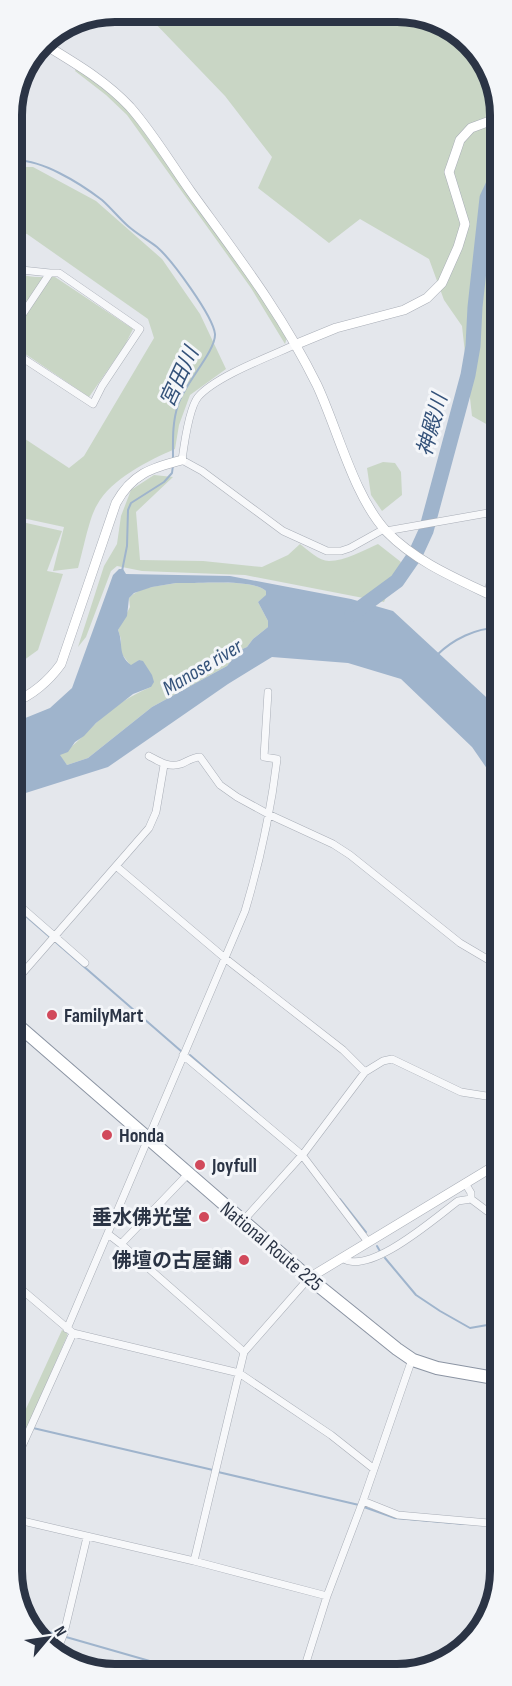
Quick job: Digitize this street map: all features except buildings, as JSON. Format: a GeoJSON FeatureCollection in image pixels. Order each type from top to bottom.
{"type":"FeatureCollection","features":[{"type":"Feature","properties":{"kind":"highway","name":"National Route 225"},"geometry":{"type":"LineString","coordinates":[[22,1029],[309,1278],[397,1349],[414,1360],[437,1368],[489,1377]]}},
{"type":"Feature","properties":{"kind":"street"},"geometry":{"type":"LineString","coordinates":[[51,49],[100,80],[130,108],[252,274],[297,344],[336,429],[358,486],[369,508],[385,530],[406,550],[430,565],[490,595]]}},
{"type":"Feature","properties":{"kind":"street"},"geometry":{"type":"LineString","coordinates":[[180,460],[197,398],[227,377],[336,328],[404,310],[427,297],[442,283],[458,248],[465,224],[449,172],[460,140],[471,128],[490,121]]}},
{"type":"Feature","properties":{"kind":"street"},"geometry":{"type":"LineString","coordinates":[[23,270],[59,273],[140,329],[102,386],[93,404],[23,358]]}},
{"type":"Feature","properties":{"kind":"street"},"geometry":{"type":"LineString","coordinates":[[23,314],[50,273]]}},
{"type":"Feature","properties":{"kind":"street"},"geometry":{"type":"LineString","coordinates":[[23,698],[38,690],[61,664],[116,503],[124,488],[137,476],[164,465],[180,460],[202,471],[283,531],[327,551],[341,551],[350,548],[385,530],[490,513]]}},
{"type":"Feature","properties":{"kind":"street"},"geometry":{"type":"LineString","coordinates":[[22,1445],[148,1138],[245,911],[270,815],[277,759],[264,757],[268,693]]}},
{"type":"Feature","properties":{"kind":"street"},"geometry":{"type":"LineString","coordinates":[[149,756],[164,765],[179,765],[194,757],[200,757],[220,784],[237,797],[350,855],[460,943],[489,960]]}},
{"type":"Feature","properties":{"kind":"street"},"geometry":{"type":"LineString","coordinates":[[22,973],[149,828],[156,812],[164,765]]}},
{"type":"Feature","properties":{"kind":"street"},"geometry":{"type":"LineString","coordinates":[[116,866],[226,959],[344,1050],[366,1072]]}},
{"type":"Feature","properties":{"kind":"street"},"geometry":{"type":"LineString","coordinates":[[22,909],[52,938],[85,963]]}},
{"type":"Feature","properties":{"kind":"street"},"geometry":{"type":"LineString","coordinates":[[183,1055],[303,1154],[368,1242]]}},
{"type":"Feature","properties":{"kind":"street"},"geometry":{"type":"LineString","coordinates":[[243,1221],[303,1154],[366,1072],[383,1061],[392,1059],[461,1092],[489,1096]]}},
{"type":"Feature","properties":{"kind":"street"},"geometry":{"type":"LineString","coordinates":[[194,1561],[244,1352],[309,1278],[489,1169]]}},
{"type":"Feature","properties":{"kind":"street"},"geometry":{"type":"LineString","coordinates":[[121,1244],[188,1173]]}},
{"type":"Feature","properties":{"kind":"street"},"geometry":{"type":"LineString","coordinates":[[465,1183],[471,1193],[471,1198],[489,1212]]}},
{"type":"Feature","properties":{"kind":"street"},"geometry":{"type":"LineString","coordinates":[[342,1258],[347,1262],[357,1262],[386,1253],[458,1201],[471,1198]]}},
{"type":"Feature","properties":{"kind":"street"},"geometry":{"type":"LineString","coordinates":[[108,1234],[244,1352]]}},
{"type":"Feature","properties":{"kind":"street"},"geometry":{"type":"LineString","coordinates":[[22,1290],[70,1331],[239,1373],[331,1435],[374,1469]]}},
{"type":"Feature","properties":{"kind":"street"},"geometry":{"type":"LineString","coordinates":[[306,1664],[327,1596],[362,1504],[410,1365],[414,1360]]}},
{"type":"Feature","properties":{"kind":"street"},"geometry":{"type":"LineString","coordinates":[[362,1504],[398,1515],[489,1523]]}},
{"type":"Feature","properties":{"kind":"street"},"geometry":{"type":"LineString","coordinates":[[22,1521],[194,1561],[327,1596]]}},
{"type":"Feature","properties":{"kind":"street"},"geometry":{"type":"LineString","coordinates":[[60,1644],[87,1537]]}},
{"type":"Feature","properties":{"kind":"green space"},"geometry":{"type":"Polygon","coordinates":[[[154,22],[396,22],[414,24],[443,35],[470,59],[485,86],[490,116],[490,426],[472,416],[462,326],[444,300],[429,259],[360,219],[329,243],[258,188],[272,157],[225,96],[154,22]]]}},
{"type":"Feature","properties":{"kind":"green space"},"geometry":{"type":"Polygon","coordinates":[[[77,67],[117,99],[130,113],[254,285],[287,337],[285,344],[251,288],[127,115],[75,71],[77,67]]]}},
{"type":"Feature","properties":{"kind":"green space"},"geometry":{"type":"Polygon","coordinates":[[[23,167],[33,167],[96,201],[162,259],[200,314],[226,369],[190,395],[179,425],[175,449],[132,471],[103,496],[91,518],[78,568],[53,571],[64,527],[23,518],[23,437],[69,468],[84,456],[154,338],[148,319],[23,233],[23,167]]]}},
{"type":"Feature","properties":{"kind":"green space"},"geometry":{"type":"Polygon","coordinates":[[[23,275],[55,277],[133,329],[125,345],[89,397],[23,352],[23,275]]]}},
{"type":"Feature","properties":{"kind":"green space"},"geometry":{"type":"Polygon","coordinates":[[[383,462],[395,463],[401,472],[402,495],[382,511],[371,495],[367,468],[383,462]]]}},
{"type":"Feature","properties":{"kind":"green space"},"geometry":{"type":"Polygon","coordinates":[[[154,475],[173,477],[136,512],[140,560],[203,561],[262,567],[288,555],[300,544],[325,561],[335,561],[378,544],[401,562],[384,602],[245,575],[142,571],[117,566],[111,571],[86,637],[78,647],[104,566],[117,544],[121,516],[131,490],[154,475]]]}},
{"type":"Feature","properties":{"kind":"green space"},"geometry":{"type":"Polygon","coordinates":[[[23,522],[62,531],[47,571],[63,574],[38,650],[23,661],[23,522]]]}},
{"type":"Feature","properties":{"kind":"green space"},"geometry":{"type":"Polygon","coordinates":[[[223,582],[259,587],[266,591],[266,596],[258,602],[268,621],[268,627],[247,647],[240,650],[227,666],[152,707],[88,758],[67,765],[59,755],[114,707],[151,687],[139,660],[131,666],[121,653],[121,639],[118,630],[130,607],[129,598],[145,589],[176,583],[223,582]]]}},
{"type":"Feature","properties":{"kind":"green space"},"geometry":{"type":"Polygon","coordinates":[[[62,1330],[67,1333],[67,1336],[22,1439],[22,1417],[62,1330]]]}},
{"type":"Feature","properties":{"kind":"water"},"geometry":{"type":"Polygon","coordinates":[[[119,569],[123,569],[126,574],[230,576],[351,599],[393,611],[490,700],[490,772],[472,747],[401,679],[348,663],[272,657],[228,684],[108,767],[23,794],[23,719],[50,708],[72,688],[113,575],[119,569]],[[176,583],[152,587],[134,593],[129,598],[127,616],[118,630],[122,653],[131,665],[139,660],[143,661],[154,682],[151,687],[133,694],[96,723],[75,742],[68,752],[60,755],[67,765],[88,758],[152,707],[227,666],[240,650],[247,647],[268,627],[268,621],[258,602],[266,595],[266,591],[249,584],[176,583]]]}},
{"type":"Feature","properties":{"kind":"waterway","name":"宮田川"},"geometry":{"type":"LineString","coordinates":[[23,161],[47,167],[83,187],[102,200],[135,232],[157,247],[191,289],[213,326],[214,341],[186,387],[178,405],[174,425],[173,459]]}},
{"type":"Feature","properties":{"kind":"waterway","name":"神殿川"},"geometry":{"type":"LineString","coordinates":[[352,614],[397,581],[415,555],[426,531],[468,375],[473,346],[487,198],[490,192]]}},
{"type":"Feature","properties":{"kind":"waterway","name":"宮田川"},"geometry":{"type":"LineString","coordinates":[[122,571],[127,546],[128,510],[131,503],[164,482],[172,473],[173,465]]}},
{"type":"Feature","properties":{"kind":"waterway"},"geometry":{"type":"LineString","coordinates":[[437,655],[450,644],[465,636],[490,628]]}},
{"type":"Feature","properties":{"kind":"waterway"},"geometry":{"type":"LineString","coordinates":[[22,913],[181,1051]]}},
{"type":"Feature","properties":{"kind":"waterway"},"geometry":{"type":"LineString","coordinates":[[190,1055],[257,1113]]}},
{"type":"Feature","properties":{"kind":"waterway"},"geometry":{"type":"LineString","coordinates":[[340,1199],[366,1232]]}},
{"type":"Feature","properties":{"kind":"waterway"},"geometry":{"type":"LineString","coordinates":[[377,1246],[381,1253]]}},
{"type":"Feature","properties":{"kind":"waterway"},"geometry":{"type":"LineString","coordinates":[[385,1258],[416,1295],[440,1311],[470,1328],[489,1325]]}},
{"type":"Feature","properties":{"kind":"waterway"},"geometry":{"type":"LineString","coordinates":[[33,1428],[213,1470]]}},
{"type":"Feature","properties":{"kind":"waterway"},"geometry":{"type":"LineString","coordinates":[[218,1472],[359,1505]]}},
{"type":"Feature","properties":{"kind":"waterway"},"geometry":{"type":"LineString","coordinates":[[364,1507],[395,1518],[464,1524]]}},
{"type":"Feature","properties":{"kind":"waterway"},"geometry":{"type":"LineString","coordinates":[[46,1631],[60,1635]]}},
{"type":"Feature","properties":{"kind":"waterway"},"geometry":{"type":"LineString","coordinates":[[66,1637],[160,1664]]}},
{"type":"Feature","properties":{"kind":"place","name":"FamilyMart"},"geometry":{"type":"Point","coordinates":[52,1015]}},
{"type":"Feature","properties":{"kind":"place","name":"Honda"},"geometry":{"type":"Point","coordinates":[107,1135]}},
{"type":"Feature","properties":{"kind":"place","name":"Joyfull"},"geometry":{"type":"Point","coordinates":[200,1165]}},
{"type":"Feature","properties":{"kind":"place","name":"垂水佛光堂"},"geometry":{"type":"Point","coordinates":[204,1217]}},
{"type":"Feature","properties":{"kind":"place","name":"佛壇の古屋鋪"},"geometry":{"type":"Point","coordinates":[244,1260]}},
{"type":"Feature","properties":{"kind":"water label","name":"Manose river"},"geometry":{"type":"Point","coordinates":[202,667]}}]}
